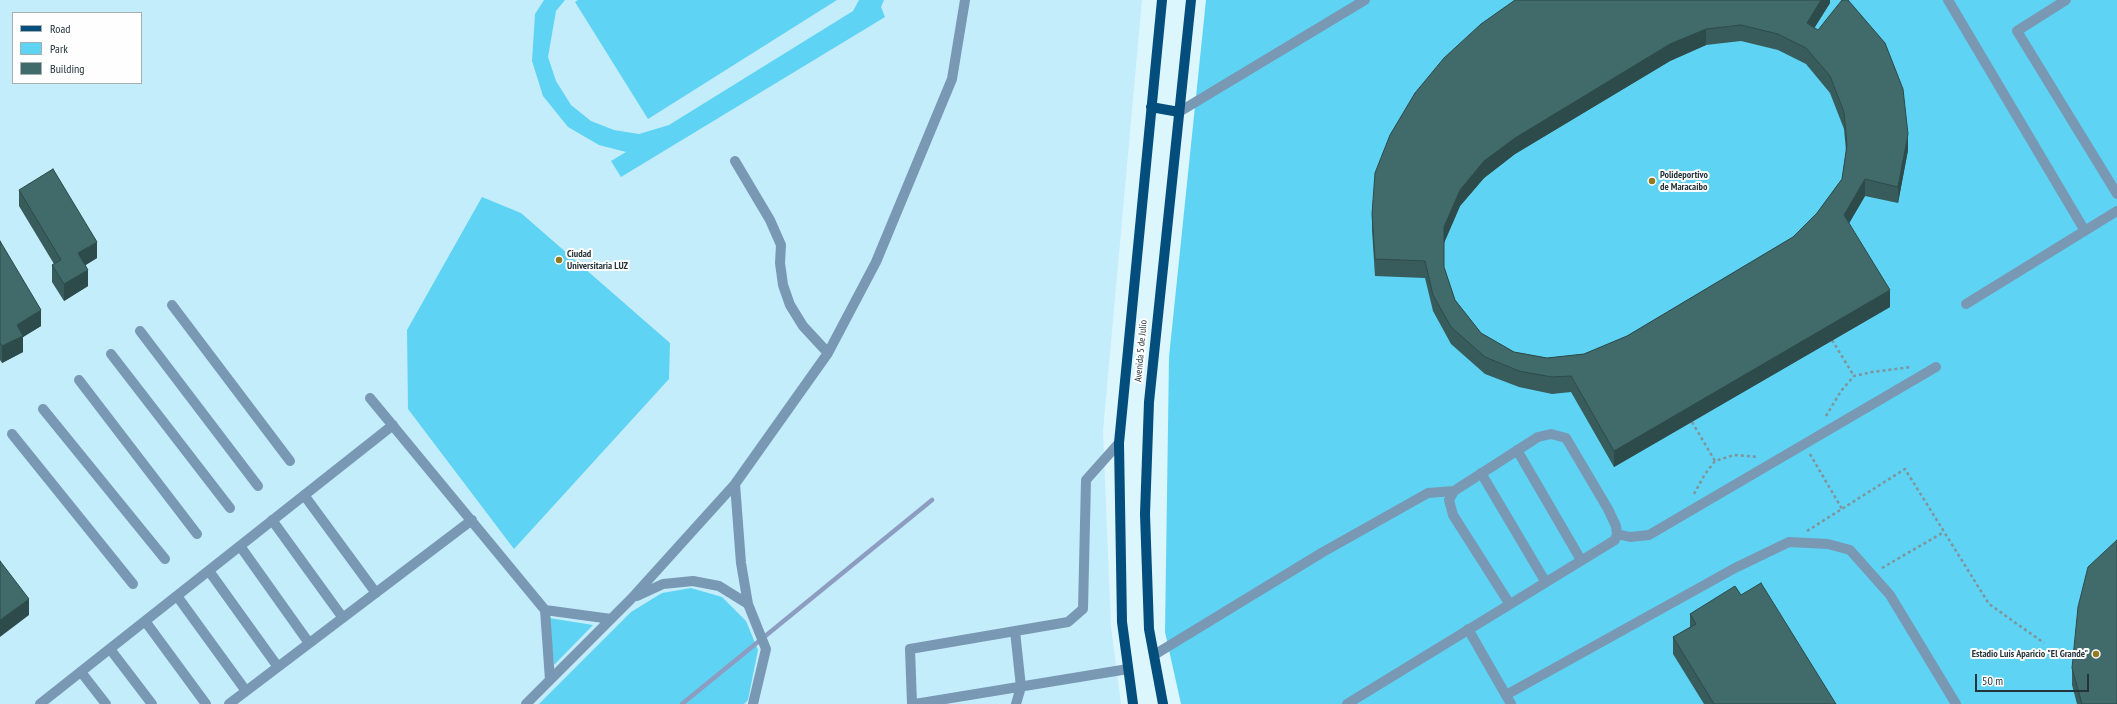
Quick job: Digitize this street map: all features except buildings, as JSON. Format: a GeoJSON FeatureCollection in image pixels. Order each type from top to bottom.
{"type":"FeatureCollection","features":[{"type":"Feature","properties":{"kind":"main road","name":"Avenida 5 de Julio"},"geometry":{"type":"LineString","coordinates":[[1133,704],[1122,622],[1118,443],[1162,0]]}},
{"type":"Feature","properties":{"kind":"main road","name":"Avenida 5 de Julio"},"geometry":{"type":"LineString","coordinates":[[1163,704],[1149,630],[1144,514],[1149,402],[1191,0]]}},
{"type":"Feature","properties":{"kind":"main road"},"geometry":{"type":"LineString","coordinates":[[1151,107],[1179,112]]}},
{"type":"Feature","properties":{"kind":"lane"},"geometry":{"type":"LineString","coordinates":[[526,704],[631,599],[735,484],[828,353],[876,262],[952,79],[965,0]]}},
{"type":"Feature","properties":{"kind":"lane"},"geometry":{"type":"LineString","coordinates":[[1179,112],[1365,0]]}},
{"type":"Feature","properties":{"kind":"lane"},"geometry":{"type":"LineString","coordinates":[[1948,0],[2085,231]]}},
{"type":"Feature","properties":{"kind":"lane"},"geometry":{"type":"LineString","coordinates":[[2066,0],[2017,31],[2117,194]]}},
{"type":"Feature","properties":{"kind":"lane"},"geometry":{"type":"LineString","coordinates":[[735,160],[770,220],[781,245],[780,263],[783,285],[790,305],[803,326],[828,353]]}},
{"type":"Feature","properties":{"kind":"lane"},"geometry":{"type":"LineString","coordinates":[[1966,304],[2117,211]]}},
{"type":"Feature","properties":{"kind":"lane"},"geometry":{"type":"LineString","coordinates":[[172,306],[290,461]]}},
{"type":"Feature","properties":{"kind":"lane"},"geometry":{"type":"LineString","coordinates":[[140,331],[258,486]]}},
{"type":"Feature","properties":{"kind":"lane"},"geometry":{"type":"LineString","coordinates":[[111,354],[230,508]]}},
{"type":"Feature","properties":{"kind":"lane"},"geometry":{"type":"LineString","coordinates":[[1617,534],[1630,537],[1649,535],[1936,367]]}},
{"type":"Feature","properties":{"kind":"lane"},"geometry":{"type":"LineString","coordinates":[[79,380],[197,534]]}},
{"type":"Feature","properties":{"kind":"lane"},"geometry":{"type":"LineString","coordinates":[[370,398],[545,610],[550,680]]}},
{"type":"Feature","properties":{"kind":"lane"},"geometry":{"type":"LineString","coordinates":[[43,408],[165,559]]}},
{"type":"Feature","properties":{"kind":"lane"},"geometry":{"type":"LineString","coordinates":[[44,703],[145,621],[393,425]]}},
{"type":"Feature","properties":{"kind":"lane"},"geometry":{"type":"LineString","coordinates":[[12,434],[133,584]]}},
{"type":"Feature","properties":{"kind":"lane"},"geometry":{"type":"LineString","coordinates":[[1347,704],[1509,603],[1615,540],[1617,534],[1608,509],[1566,438],[1551,434],[1538,437],[1454,491],[1449,500],[1452,515],[1509,603]]}},
{"type":"Feature","properties":{"kind":"lane"},"geometry":{"type":"LineString","coordinates":[[1118,443],[1086,480],[1083,609],[1068,622],[910,649],[913,704],[947,702],[984,693],[1128,669]]}},
{"type":"Feature","properties":{"kind":"lane"},"geometry":{"type":"LineString","coordinates":[[1517,450],[1581,560]]}},
{"type":"Feature","properties":{"kind":"lane"},"geometry":{"type":"LineString","coordinates":[[1481,473],[1545,581]]}},
{"type":"Feature","properties":{"kind":"lane"},"geometry":{"type":"LineString","coordinates":[[735,484],[741,563],[748,604],[766,649],[753,704]]}},
{"type":"Feature","properties":{"kind":"lane"},"geometry":{"type":"LineString","coordinates":[[1154,655],[1323,552],[1428,493],[1454,491]]}},
{"type":"Feature","properties":{"kind":"lane"},"geometry":{"type":"LineString","coordinates":[[304,495],[376,593]]}},
{"type":"Feature","properties":{"kind":"lane"},"geometry":{"type":"LineString","coordinates":[[272,520],[343,618]]}},
{"type":"Feature","properties":{"kind":"lane"},"geometry":{"type":"LineString","coordinates":[[229,704],[472,520]]}},
{"type":"Feature","properties":{"kind":"lane"},"geometry":{"type":"LineString","coordinates":[[1506,695],[1735,568],[1789,542],[1828,544],[1850,550],[1890,595],[1956,704]]}},
{"type":"Feature","properties":{"kind":"lane"},"geometry":{"type":"LineString","coordinates":[[240,546],[309,643]]}},
{"type":"Feature","properties":{"kind":"lane"},"geometry":{"type":"LineString","coordinates":[[209,571],[278,667]]}},
{"type":"Feature","properties":{"kind":"lane"},"geometry":{"type":"LineString","coordinates":[[631,599],[662,584],[693,581],[719,586],[748,604]]}},
{"type":"Feature","properties":{"kind":"lane"},"geometry":{"type":"LineString","coordinates":[[177,596],[246,691]]}},
{"type":"Feature","properties":{"kind":"lane"},"geometry":{"type":"LineString","coordinates":[[545,610],[611,620]]}},
{"type":"Feature","properties":{"kind":"lane"},"geometry":{"type":"LineString","coordinates":[[145,621],[206,704]]}},
{"type":"Feature","properties":{"kind":"lane"},"geometry":{"type":"LineString","coordinates":[[1468,629],[1511,704]]}},
{"type":"Feature","properties":{"kind":"lane"},"geometry":{"type":"LineString","coordinates":[[1015,631],[1021,687],[1016,704]]}},
{"type":"Feature","properties":{"kind":"lane"},"geometry":{"type":"LineString","coordinates":[[110,649],[152,704]]}},
{"type":"Feature","properties":{"kind":"lane"},"geometry":{"type":"LineString","coordinates":[[81,672],[106,704]]}},
{"type":"Feature","properties":{"kind":"lane"},"geometry":{"type":"LineString","coordinates":[[980,704],[984,693]]}},
{"type":"Feature","properties":{"kind":"path"},"geometry":{"type":"LineString","coordinates":[[1832,340],[1854,376]]}},
{"type":"Feature","properties":{"kind":"path"},"geometry":{"type":"LineString","coordinates":[[1822,422],[1840,392],[1854,376],[1872,372],[1915,367]]}},
{"type":"Feature","properties":{"kind":"path"},"geometry":{"type":"LineString","coordinates":[[1692,422],[1715,461]]}},
{"type":"Feature","properties":{"kind":"path"},"geometry":{"type":"LineString","coordinates":[[1804,445],[1842,509]]}},
{"type":"Feature","properties":{"kind":"path"},"geometry":{"type":"LineString","coordinates":[[1682,516],[1705,474],[1715,461],[1734,455],[1780,459]]}},
{"type":"Feature","properties":{"kind":"path"},"geometry":{"type":"LineString","coordinates":[[1789,542],[1905,469],[1989,604],[2044,643]]}},
{"type":"Feature","properties":{"kind":"path"},"geometry":{"type":"LineString","coordinates":[[1872,574],[1944,532]]}},
{"type":"Feature","properties":{"kind":"shaded area","name":"Ciudad Universitaria LUZ"},"geometry":{"type":"Polygon","coordinates":[[[0,0],[1142,0],[1103,431],[1111,627],[1121,704],[0,704],[0,0]]]}},
{"type":"Feature","properties":{"kind":"green space"},"geometry":{"type":"Polygon","coordinates":[[[544,0],[565,0],[556,11],[548,57],[556,81],[571,105],[591,121],[614,130],[639,134],[669,125],[853,11],[859,0],[884,0],[881,7],[885,17],[621,177],[611,161],[626,152],[599,145],[568,127],[543,96],[532,61],[535,14],[544,0]]]}},
{"type":"Feature","properties":{"kind":"green space"},"geometry":{"type":"Polygon","coordinates":[[[578,0],[837,0],[648,119],[575,2],[578,0]]]}},
{"type":"Feature","properties":{"kind":"green space","name":"Polideportivo de Maracaibo"},"geometry":{"type":"Polygon","coordinates":[[[1206,0],[2117,0],[2117,704],[1181,704],[1165,632],[1169,357],[1206,0]]]}},
{"type":"Feature","properties":{"kind":"green space"},"geometry":{"type":"Polygon","coordinates":[[[482,197],[521,213],[670,343],[669,379],[514,549],[408,409],[407,330],[482,197]]]}},
{"type":"Feature","properties":{"kind":"green space"},"geometry":{"type":"Polygon","coordinates":[[[691,588],[722,597],[746,621],[758,650],[748,700],[744,704],[539,704],[631,612],[662,593],[691,588]]]}},
{"type":"Feature","properties":{"kind":"green space"},"geometry":{"type":"Polygon","coordinates":[[[549,618],[593,625],[554,665],[549,618]]]}},
{"type":"Feature","properties":{"kind":"waterway"},"geometry":{"type":"LineString","coordinates":[[682,704],[932,500]]}},
{"type":"Feature","properties":{"kind":"place","name":"Polideportivo de Maracaibo"},"geometry":{"type":"Point","coordinates":[1652,181]}},
{"type":"Feature","properties":{"kind":"place","name":"Ciudad Universitaria LUZ"},"geometry":{"type":"Point","coordinates":[559,260]}},
{"type":"Feature","properties":{"kind":"place","name":"Estadio Luis Aparicio \"El Grande\""},"geometry":{"type":"Point","coordinates":[2096,654]}}]}
